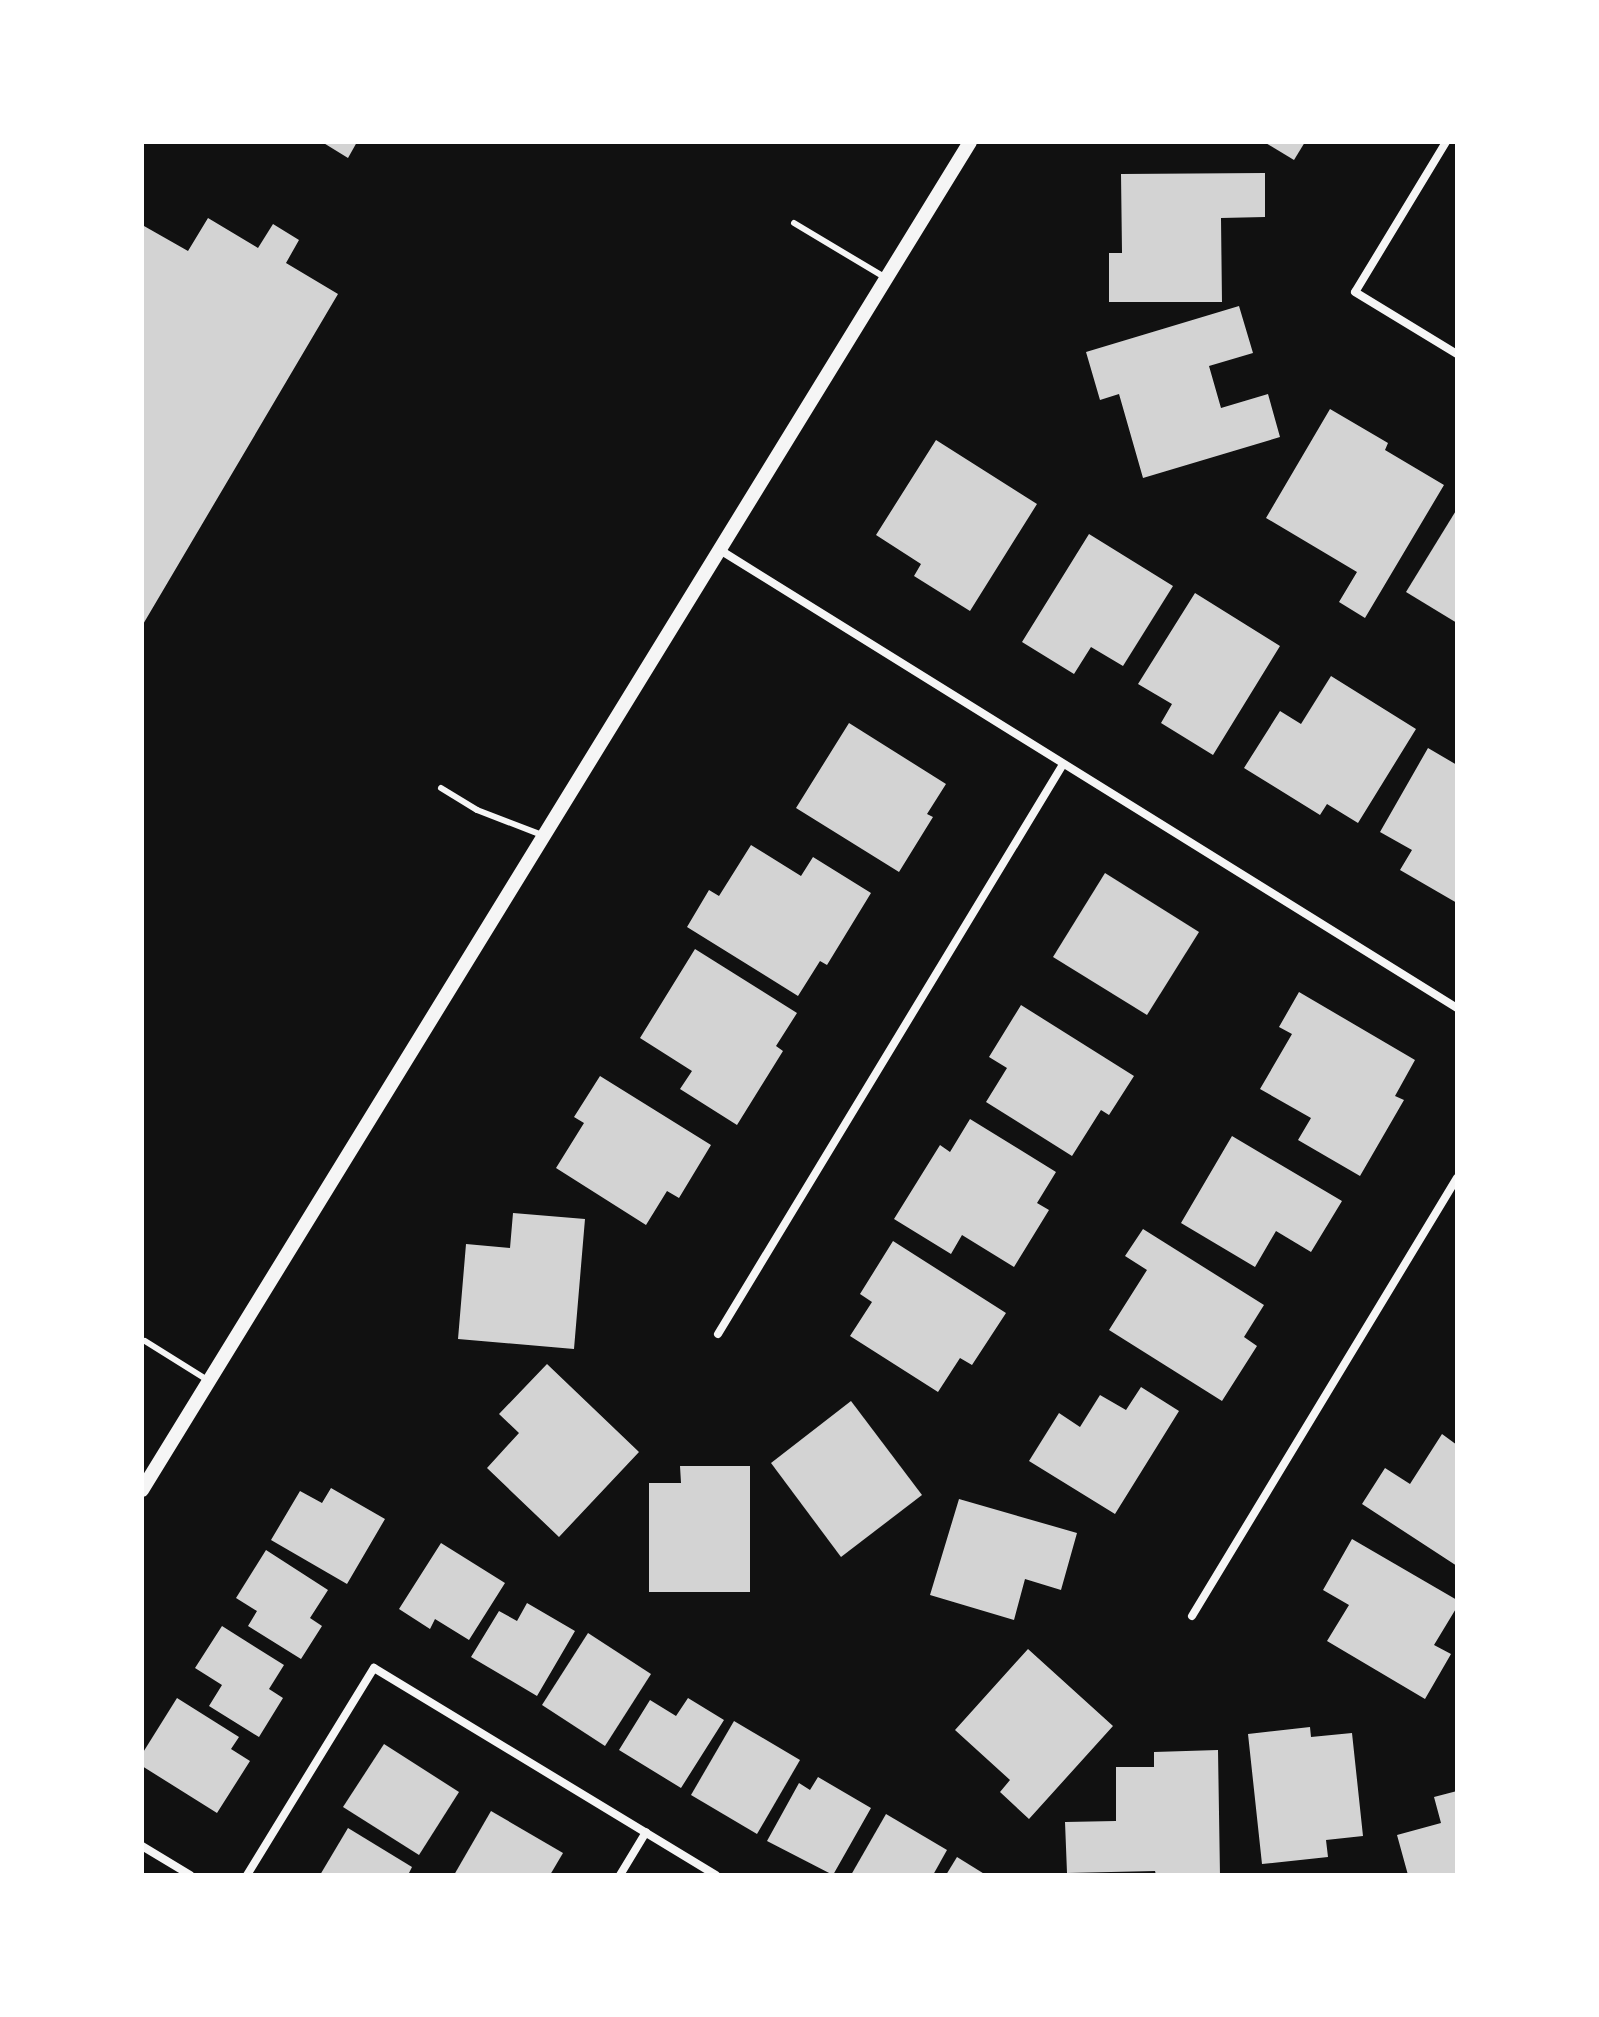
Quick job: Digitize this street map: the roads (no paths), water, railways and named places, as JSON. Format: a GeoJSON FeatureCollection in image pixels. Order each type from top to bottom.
{"type":"FeatureCollection","features":[{"type":"Feature","properties":{"kind":"street"},"geometry":{"type":"LineString","coordinates":[[142,1490],[970,142]]}},
{"type":"Feature","properties":{"kind":"street"},"geometry":{"type":"LineString","coordinates":[[1446,142],[1355,292],[1457,354]]}},
{"type":"Feature","properties":{"kind":"street"},"geometry":{"type":"LineString","coordinates":[[720,550],[1062,766],[1457,1008]]}},
{"type":"Feature","properties":{"kind":"street"},"geometry":{"type":"LineString","coordinates":[[718,1334],[1062,766]]}},
{"type":"Feature","properties":{"kind":"street"},"geometry":{"type":"LineString","coordinates":[[1192,1616],[1457,1178]]}},
{"type":"Feature","properties":{"kind":"street"},"geometry":{"type":"LineString","coordinates":[[247,1875],[374,1668],[716,1875]]}},
{"type":"Feature","properties":{"kind":"street"},"geometry":{"type":"LineString","coordinates":[[620,1875],[646,1832]]}},
{"type":"Feature","properties":{"kind":"street"},"geometry":{"type":"LineString","coordinates":[[142,1846],[190,1875]]}},
{"type":"Feature","properties":{"kind":"lane"},"geometry":{"type":"LineString","coordinates":[[794,223],[886,278]]}},
{"type":"Feature","properties":{"kind":"lane"},"geometry":{"type":"LineString","coordinates":[[441,788],[477,810],[544,836]]}},
{"type":"Feature","properties":{"kind":"lane"},"geometry":{"type":"LineString","coordinates":[[145,1341],[209,1381]]}}]}
